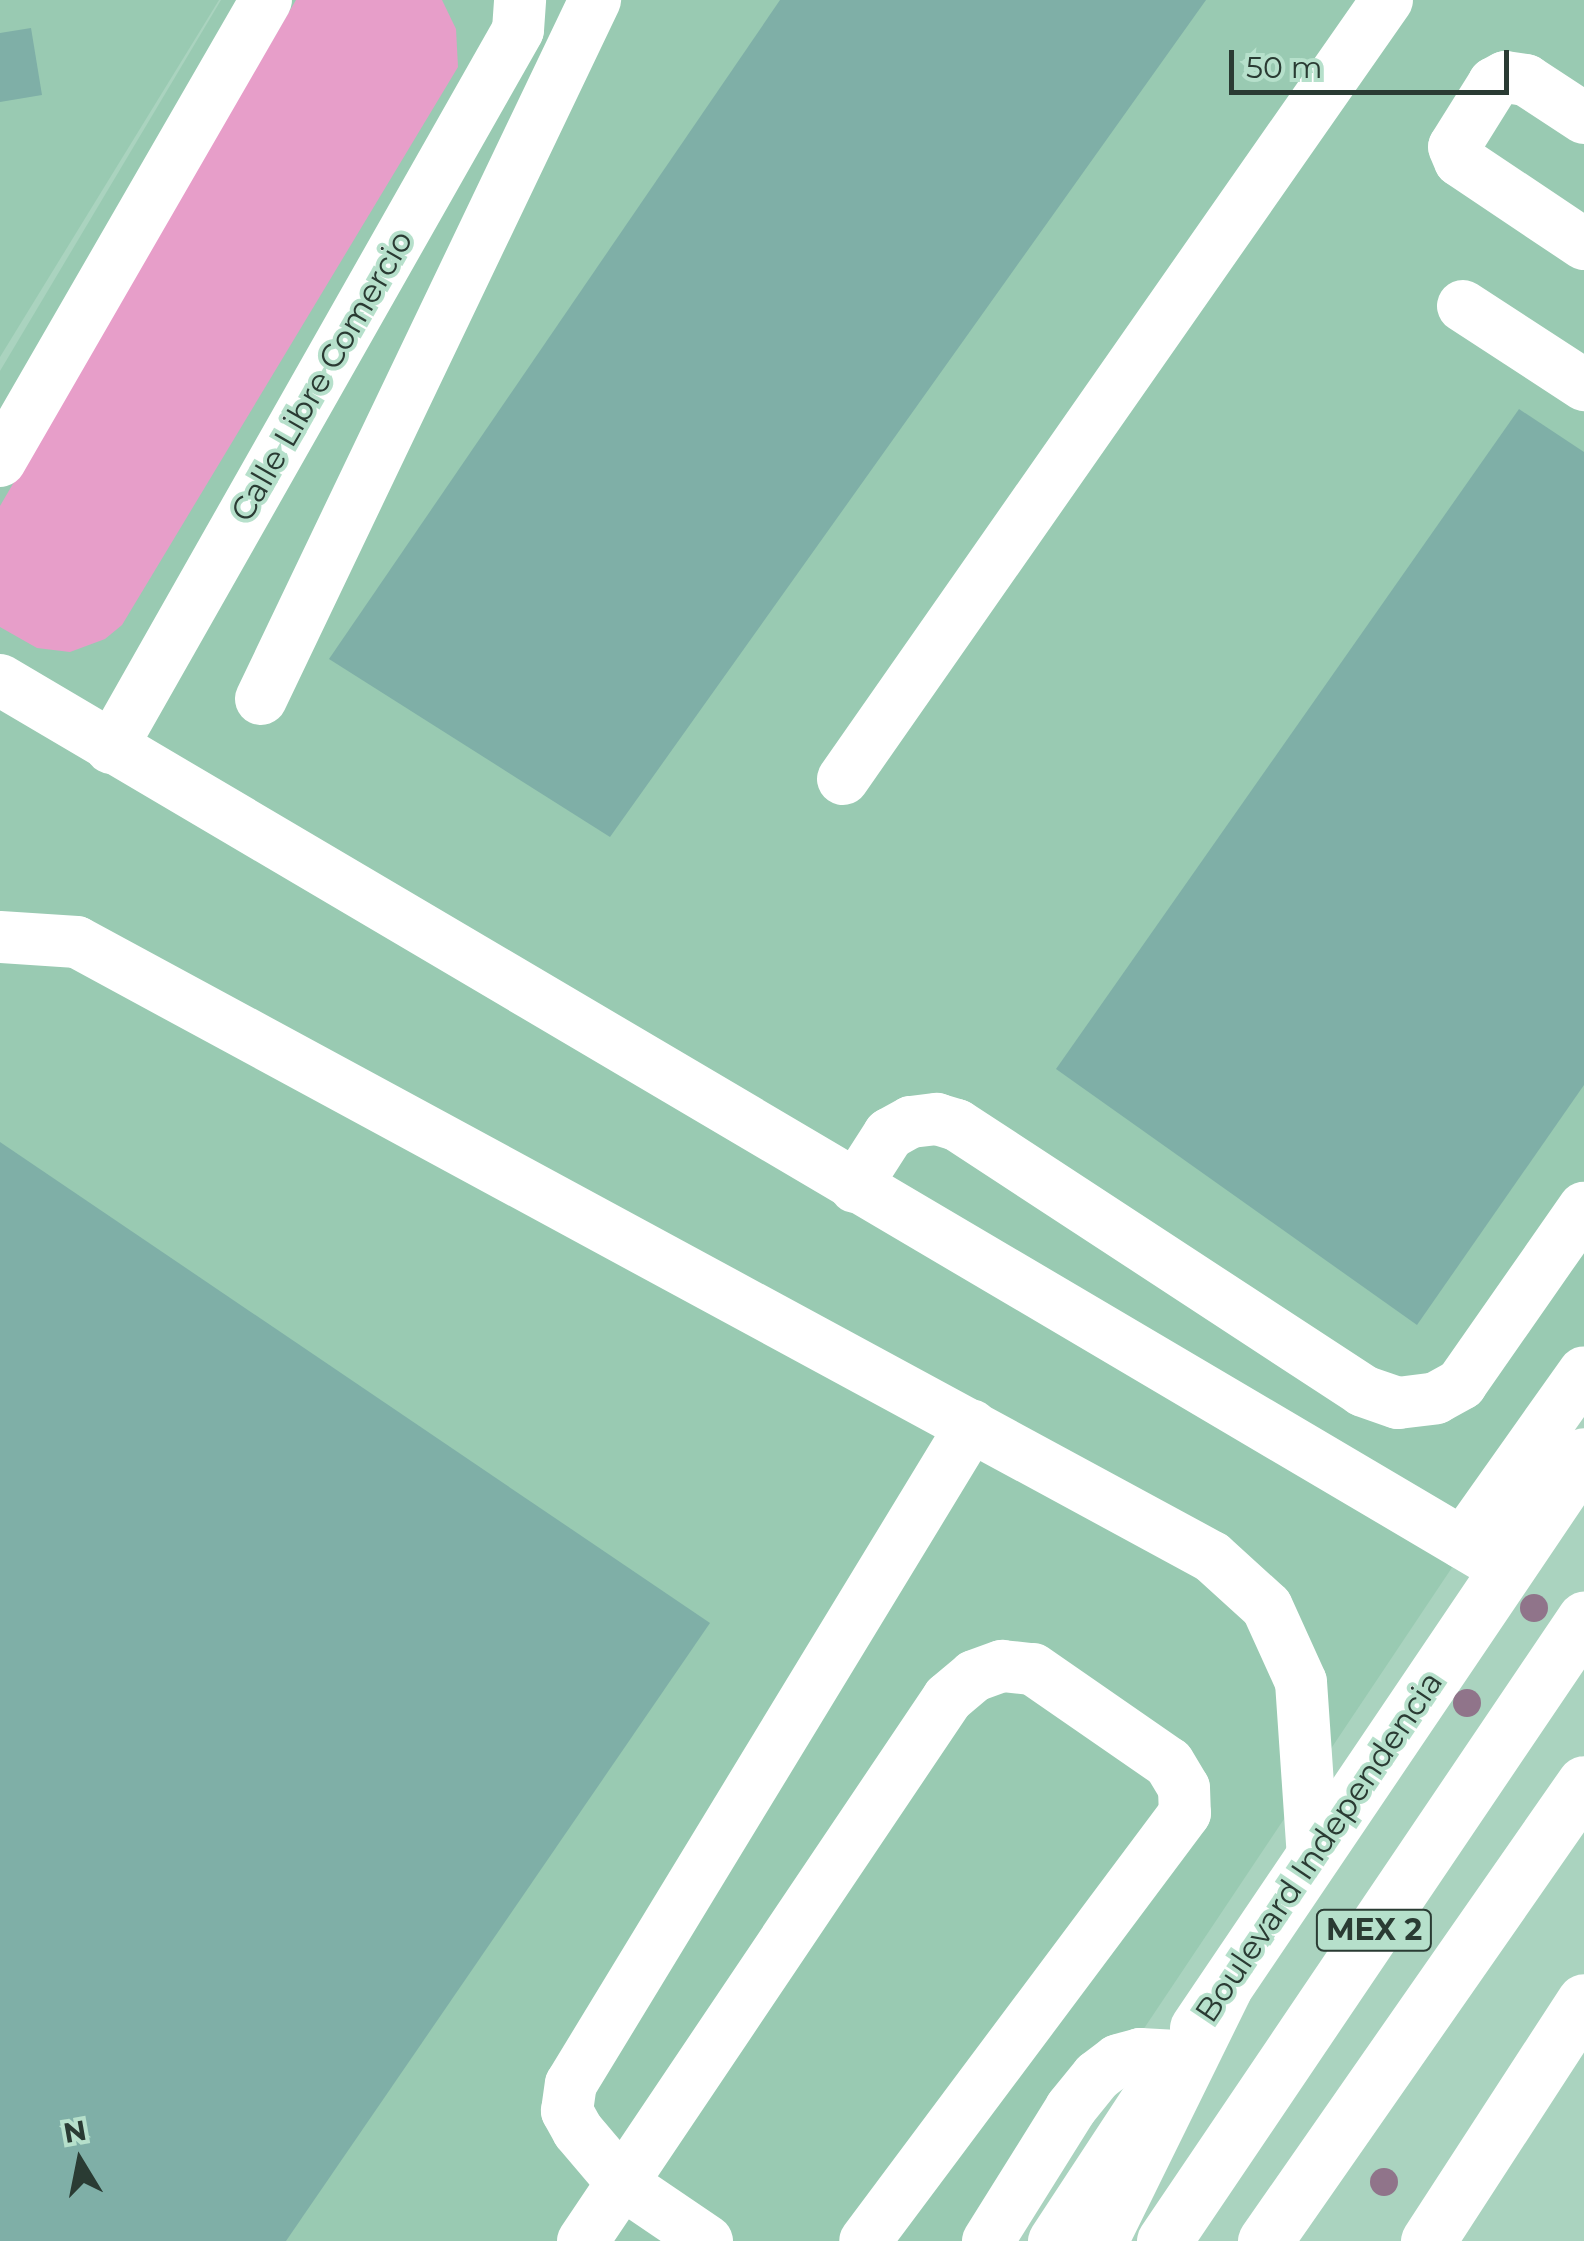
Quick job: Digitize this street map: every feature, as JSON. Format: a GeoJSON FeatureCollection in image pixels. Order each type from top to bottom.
{"type":"FeatureCollection","features":[{"type":"Feature","properties":{"kind":"main road","name":"Boulevard Independencia"},"geometry":{"type":"LineString","coordinates":[[1056,2241],[1176,2056],[1314,1856],[1485,1556],[1584,1454]]}},
{"type":"Feature","properties":{"kind":"main road","name":"MEX 2"},"geometry":{"type":"LineString","coordinates":[[1164,2241],[1584,1619]]}},
{"type":"Feature","properties":{"kind":"main road","name":"MEX 2"},"geometry":{"type":"LineString","coordinates":[[1265,2241],[1584,1783]]}},
{"type":"Feature","properties":{"kind":"main road"},"geometry":{"type":"LineString","coordinates":[[1100,2241],[1224,1988]]}},
{"type":"Feature","properties":{"kind":"main road"},"geometry":{"type":"LineString","coordinates":[[1428,2241],[1584,2001]]}},
{"type":"Feature","properties":{"kind":"street"},"geometry":{"type":"LineString","coordinates":[[0,461],[266,0]]}},
{"type":"Feature","properties":{"kind":"street","name":"Calle Libre Comercio"},"geometry":{"type":"LineString","coordinates":[[111,748],[518,30],[520,0]]}},
{"type":"Feature","properties":{"kind":"street"},"geometry":{"type":"LineString","coordinates":[[260,699],[595,0]]}},
{"type":"Feature","properties":{"kind":"street"},"geometry":{"type":"LineString","coordinates":[[844,780],[1386,0]]}},
{"type":"Feature","properties":{"kind":"street"},"geometry":{"type":"LineString","coordinates":[[1584,118],[1526,80],[1505,77],[1494,83],[1454,146],[1460,160],[1584,244]]}},
{"type":"Feature","properties":{"kind":"street"},"geometry":{"type":"LineString","coordinates":[[1463,306],[1584,386]]}},
{"type":"Feature","properties":{"kind":"street"},"geometry":{"type":"LineString","coordinates":[[0,680],[1485,1556],[1584,1372]]}},
{"type":"Feature","properties":{"kind":"street"},"geometry":{"type":"LineString","coordinates":[[0,937],[77,942],[1212,1558],[1267,1607],[1301,1682],[1314,1856]]}},
{"type":"Feature","properties":{"kind":"street"},"geometry":{"type":"LineString","coordinates":[[855,1186],[889,1134],[911,1122],[937,1118],[957,1125],[1362,1391],[1398,1403],[1436,1398],[1461,1384],[1584,1208]]}},
{"type":"Feature","properties":{"kind":"street"},"geometry":{"type":"LineString","coordinates":[[707,2241],[623,2184],[578,2131],[567,2111],[571,2084],[972,1425]]}},
{"type":"Feature","properties":{"kind":"street"},"geometry":{"type":"LineString","coordinates":[[582,2241],[948,1698],[974,1676],[1002,1666],[1033,1669],[1169,1763],[1184,1788],[1185,1813],[865,2241]]}},
{"type":"Feature","properties":{"kind":"street"},"geometry":{"type":"LineString","coordinates":[[988,2241],[1071,2108],[1097,2076],[1118,2060],[1140,2054],[1176,2056]]}},
{"type":"Feature","properties":{"kind":"shaded area"},"geometry":{"type":"Polygon","coordinates":[[[0,0],[219,0],[0,357],[0,0]]]}},
{"type":"Feature","properties":{"kind":"shaded area"},"geometry":{"type":"Polygon","coordinates":[[[221,0],[1584,0],[1584,1370],[1002,2241],[0,2241],[0,371],[221,0]]]}},
{"type":"Feature","properties":{"kind":"shaded area"},"geometry":{"type":"Polygon","coordinates":[[[296,0],[442,0],[456,29],[458,67],[122,625],[105,639],[70,652],[37,648],[0,627],[0,506],[296,0]]]}},
{"type":"Feature","properties":{"kind":"building"},"geometry":{"type":"Polygon","coordinates":[[[780,0],[1206,0],[610,837],[329,659],[780,0]]]}},
{"type":"Feature","properties":{"kind":"building"},"geometry":{"type":"Polygon","coordinates":[[[31,28],[42,95],[0,102],[0,33],[31,28]]]}},
{"type":"Feature","properties":{"kind":"building"},"geometry":{"type":"Polygon","coordinates":[[[1519,409],[1584,452],[1584,1085],[1417,1325],[1056,1069],[1519,409]]]}},
{"type":"Feature","properties":{"kind":"building"},"geometry":{"type":"Polygon","coordinates":[[[0,1142],[710,1623],[286,2241],[0,2241],[0,1142]]]}}]}
